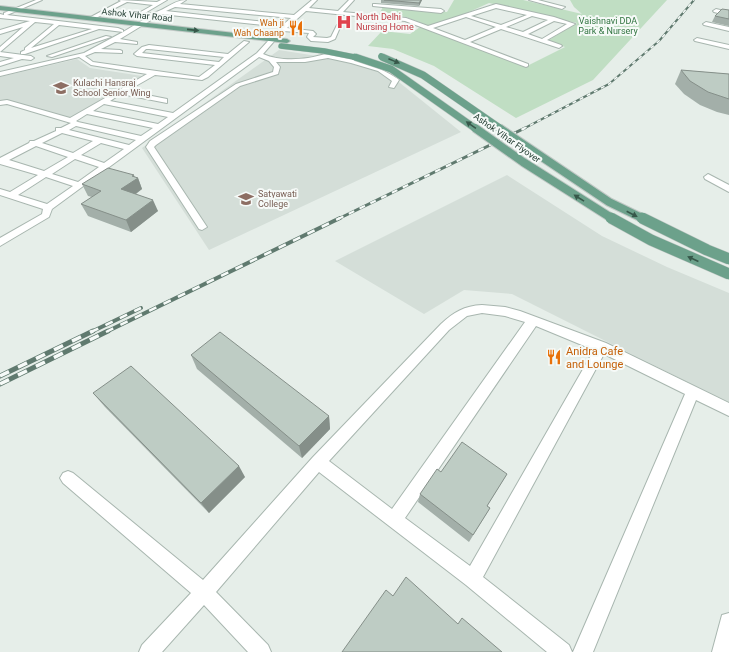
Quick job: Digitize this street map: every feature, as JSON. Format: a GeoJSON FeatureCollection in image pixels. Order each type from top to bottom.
{"type":"FeatureCollection","features":[{"type":"Feature","properties":{"kind":"main road","name":"Ashok Vihar Road"},"geometry":{"type":"LineString","coordinates":[[0,8],[141,24],[269,42]]}},
{"type":"Feature","properties":{"kind":"main road","name":"Ashok Vihar Road"},"geometry":{"type":"LineString","coordinates":[[2,15],[246,42],[269,42]]}},
{"type":"Feature","properties":{"kind":"main road","name":"Ashok Vihar Flyover"},"geometry":{"type":"LineString","coordinates":[[269,42],[347,47],[408,67],[423,75],[542,158],[609,202],[707,250],[729,259]]}},
{"type":"Feature","properties":{"kind":"main road","name":"Ashok Vihar Flyover"},"geometry":{"type":"LineString","coordinates":[[284,43],[349,54],[371,60],[391,69],[522,162],[605,215],[651,240],[729,274]]}},
{"type":"Feature","properties":{"kind":"street"},"geometry":{"type":"LineString","coordinates":[[2,15],[40,0]]}},
{"type":"Feature","properties":{"kind":"street"},"geometry":{"type":"LineString","coordinates":[[121,0],[158,4]]}},
{"type":"Feature","properties":{"kind":"street"},"geometry":{"type":"LineString","coordinates":[[90,19],[126,0]]}},
{"type":"Feature","properties":{"kind":"street"},"geometry":{"type":"LineString","coordinates":[[153,16],[140,14],[165,0]]}},
{"type":"Feature","properties":{"kind":"street"},"geometry":{"type":"LineString","coordinates":[[0,74],[81,56],[96,50],[160,12],[184,0]]}},
{"type":"Feature","properties":{"kind":"street"},"geometry":{"type":"LineString","coordinates":[[0,243],[46,215],[48,208],[259,54],[284,27],[315,0]]}},
{"type":"Feature","properties":{"kind":"street"},"geometry":{"type":"LineString","coordinates":[[339,13],[352,0]]}},
{"type":"Feature","properties":{"kind":"street"},"geometry":{"type":"LineString","coordinates":[[367,15],[380,0]]}},
{"type":"Feature","properties":{"kind":"street"},"geometry":{"type":"LineString","coordinates":[[531,0],[551,2],[562,6]]}},
{"type":"Feature","properties":{"kind":"street"},"geometry":{"type":"LineString","coordinates":[[198,8],[204,4]]}},
{"type":"Feature","properties":{"kind":"street"},"geometry":{"type":"LineString","coordinates":[[174,5],[295,17]]}},
{"type":"Feature","properties":{"kind":"street"},"geometry":{"type":"LineString","coordinates":[[375,5],[441,11]]}},
{"type":"Feature","properties":{"kind":"street"},"geometry":{"type":"LineString","coordinates":[[429,28],[496,6],[569,22],[572,25],[542,41]]}},
{"type":"Feature","properties":{"kind":"street"},"geometry":{"type":"LineString","coordinates":[[304,9],[399,18],[526,65]]}},
{"type":"Feature","properties":{"kind":"street"},"geometry":{"type":"LineString","coordinates":[[716,11],[729,14]]}},
{"type":"Feature","properties":{"kind":"street"},"geometry":{"type":"LineString","coordinates":[[160,12],[284,27],[311,32],[313,34],[310,38],[311,39],[328,40],[333,38],[339,26]]}},
{"type":"Feature","properties":{"kind":"street"},"geometry":{"type":"LineString","coordinates":[[465,42],[533,14]]}},
{"type":"Feature","properties":{"kind":"street"},"geometry":{"type":"LineString","coordinates":[[2,15],[32,22],[79,25],[121,31],[113,36],[39,59]]}},
{"type":"Feature","properties":{"kind":"street"},"geometry":{"type":"LineString","coordinates":[[467,16],[559,46]]}},
{"type":"Feature","properties":{"kind":"street"},"geometry":{"type":"LineString","coordinates":[[0,22],[16,18]]}},
{"type":"Feature","properties":{"kind":"street"},"geometry":{"type":"LineString","coordinates":[[522,35],[554,19]]}},
{"type":"Feature","properties":{"kind":"street"},"geometry":{"type":"LineString","coordinates":[[0,32],[32,22]]}},
{"type":"Feature","properties":{"kind":"street"},"geometry":{"type":"LineString","coordinates":[[0,50],[32,22]]}},
{"type":"Feature","properties":{"kind":"street"},"geometry":{"type":"LineString","coordinates":[[21,55],[58,23]]}},
{"type":"Feature","properties":{"kind":"street"},"geometry":{"type":"LineString","coordinates":[[706,24],[729,29]]}},
{"type":"Feature","properties":{"kind":"street"},"geometry":{"type":"LineString","coordinates":[[64,30],[79,25]]}},
{"type":"Feature","properties":{"kind":"street"},"geometry":{"type":"LineString","coordinates":[[0,64],[21,55],[101,28]]}},
{"type":"Feature","properties":{"kind":"street"},"geometry":{"type":"LineString","coordinates":[[42,36],[57,32]]}},
{"type":"Feature","properties":{"kind":"street"},"geometry":{"type":"LineString","coordinates":[[114,40],[135,43]]}},
{"type":"Feature","properties":{"kind":"street"},"geometry":{"type":"LineString","coordinates":[[697,40],[729,47]]}},
{"type":"Feature","properties":{"kind":"street"},"geometry":{"type":"LineString","coordinates":[[81,56],[94,64],[200,79],[206,76],[246,42]]}},
{"type":"Feature","properties":{"kind":"street"},"geometry":{"type":"LineString","coordinates":[[219,64],[137,54],[144,48],[149,47],[228,56]]}},
{"type":"Feature","properties":{"kind":"street"},"geometry":{"type":"LineString","coordinates":[[96,50],[120,55],[108,66]]}},
{"type":"Feature","properties":{"kind":"street"},"geometry":{"type":"LineString","coordinates":[[0,54],[21,55],[56,62]]}},
{"type":"Feature","properties":{"kind":"street"},"geometry":{"type":"LineString","coordinates":[[202,227],[150,148],[153,142],[238,85],[276,73],[277,67],[271,60],[259,54]]}},
{"type":"Feature","properties":{"kind":"street"},"geometry":{"type":"LineString","coordinates":[[271,60],[305,60],[325,56],[335,57],[383,71],[396,80],[392,87]]}},
{"type":"Feature","properties":{"kind":"street"},"geometry":{"type":"LineString","coordinates":[[0,161],[73,122],[86,112],[154,73]]}},
{"type":"Feature","properties":{"kind":"street"},"geometry":{"type":"LineString","coordinates":[[121,92],[164,101]]}},
{"type":"Feature","properties":{"kind":"street"},"geometry":{"type":"LineString","coordinates":[[0,103],[7,102],[73,122],[143,139]]}},
{"type":"Feature","properties":{"kind":"street"},"geometry":{"type":"LineString","coordinates":[[103,102],[175,116]]}},
{"type":"Feature","properties":{"kind":"street"},"geometry":{"type":"LineString","coordinates":[[86,112],[159,127]]}},
{"type":"Feature","properties":{"kind":"street"},"geometry":{"type":"LineString","coordinates":[[59,130],[130,148]]}},
{"type":"Feature","properties":{"kind":"street"},"geometry":{"type":"LineString","coordinates":[[10,196],[100,140]]}},
{"type":"Feature","properties":{"kind":"street"},"geometry":{"type":"LineString","coordinates":[[32,143],[73,157],[106,166]]}},
{"type":"Feature","properties":{"kind":"street"},"geometry":{"type":"LineString","coordinates":[[0,161],[79,185]]}},
{"type":"Feature","properties":{"kind":"street"},"geometry":{"type":"LineString","coordinates":[[708,177],[729,189]]}},
{"type":"Feature","properties":{"kind":"street"},"geometry":{"type":"LineString","coordinates":[[0,192],[48,208]]}},
{"type":"Feature","properties":{"kind":"street"},"geometry":{"type":"LineString","coordinates":[[149,652],[204,592],[318,462],[458,316],[468,310],[496,310],[533,320],[602,347],[729,410]]}},
{"type":"Feature","properties":{"kind":"street"},"geometry":{"type":"LineString","coordinates":[[394,520],[533,320]]}},
{"type":"Feature","properties":{"kind":"street"},"geometry":{"type":"LineString","coordinates":[[472,579],[602,347]]}},
{"type":"Feature","properties":{"kind":"street"},"geometry":{"type":"LineString","coordinates":[[583,652],[693,392]]}},
{"type":"Feature","properties":{"kind":"street"},"geometry":{"type":"LineString","coordinates":[[318,462],[472,579],[562,652]]}},
{"type":"Feature","properties":{"kind":"street"},"geometry":{"type":"LineString","coordinates":[[68,478],[204,592],[261,652]]}},
{"type":"Feature","properties":{"kind":"street"},"geometry":{"type":"LineString","coordinates":[[722,652],[729,622]]}},
{"type":"Feature","properties":{"kind":"shaded area","name":"Satyawati College"},"geometry":{"type":"Polygon","coordinates":[[[279,50],[348,61],[382,71],[400,83],[461,132],[209,250],[142,148],[279,50]]]}},
{"type":"Feature","properties":{"kind":"shaded area","name":"Kulachi Hansraj School Senior Wing"},"geometry":{"type":"Polygon","coordinates":[[[77,59],[90,68],[142,76],[71,118],[4,100],[0,102],[0,77],[77,59]]]}},
{"type":"Feature","properties":{"kind":"shaded area"},"geometry":{"type":"Polygon","coordinates":[[[507,175],[602,236],[667,267],[729,293],[729,403],[512,294],[464,290],[424,314],[335,261],[507,175]]]}},
{"type":"Feature","properties":{"kind":"green space","name":"Vaishnavi DDA Park & Nursery"},"geometry":{"type":"Polygon","coordinates":[[[454,0],[523,0],[582,14],[574,7],[570,0],[667,0],[593,80],[516,118],[434,66],[393,49],[368,46],[382,31],[410,34],[423,25],[529,65],[565,47],[547,41],[577,23],[489,3],[460,16],[429,26],[406,17],[379,14],[383,7],[447,12],[454,0]]]}},
{"type":"Feature","properties":{"kind":"building"},"geometry":{"type":"Polygon","coordinates":[[[384,0],[421,0],[419,3],[384,0]]]}},
{"type":"Feature","properties":{"kind":"building"},"geometry":{"type":"Polygon","coordinates":[[[722,9],[729,10],[729,19],[715,16],[722,9]]]}},
{"type":"Feature","properties":{"kind":"building"},"geometry":{"type":"Polygon","coordinates":[[[681,70],[729,74],[729,99],[708,92],[690,81],[681,70]]]}},
{"type":"Feature","properties":{"kind":"building"},"geometry":{"type":"Polygon","coordinates":[[[108,168],[134,175],[132,176],[138,178],[121,189],[153,200],[126,220],[81,204],[101,191],[82,184],[108,168]]]}},
{"type":"Feature","properties":{"kind":"building"},"geometry":{"type":"Polygon","coordinates":[[[220,332],[329,416],[299,446],[191,355],[220,332]]]}},
{"type":"Feature","properties":{"kind":"building"},"geometry":{"type":"Polygon","coordinates":[[[131,366],[239,466],[201,503],[93,393],[131,366]]]}},
{"type":"Feature","properties":{"kind":"building"},"geometry":{"type":"Polygon","coordinates":[[[462,442],[507,474],[487,506],[490,508],[473,535],[420,494],[437,469],[441,472],[462,442]]]}},
{"type":"Feature","properties":{"kind":"building"},"geometry":{"type":"Polygon","coordinates":[[[406,577],[458,624],[462,618],[502,652],[342,652],[386,590],[393,596],[406,577]]]}},
{"type":"Feature","properties":{"kind":"railway"},"geometry":{"type":"LineString","coordinates":[[524,129],[609,84],[659,41],[694,0]]}},
{"type":"Feature","properties":{"kind":"railway"},"geometry":{"type":"LineString","coordinates":[[338,219],[524,129]]}},
{"type":"Feature","properties":{"kind":"railway"},"geometry":{"type":"LineString","coordinates":[[106,332],[340,218]]}},
{"type":"Feature","properties":{"kind":"railway"},"geometry":{"type":"LineString","coordinates":[[91,332],[141,308]]}},
{"type":"Feature","properties":{"kind":"railway"},"geometry":{"type":"LineString","coordinates":[[0,376],[93,331]]}},
{"type":"Feature","properties":{"kind":"railway"},"geometry":{"type":"LineString","coordinates":[[0,384],[108,331]]}},
{"type":"Feature","properties":{"kind":"place","name":"North Delhi Nursing Home"},"geometry":{"type":"Point","coordinates":[344,22]}},
{"type":"Feature","properties":{"kind":"place","name":"Wah ji Wah Chaanp"},"geometry":{"type":"Point","coordinates":[296,28]}},
{"type":"Feature","properties":{"kind":"place","name":"Kulachi Hansraj School Senior Wing"},"geometry":{"type":"Point","coordinates":[61,88]}},
{"type":"Feature","properties":{"kind":"place","name":"Satyawati College"},"geometry":{"type":"Point","coordinates":[246,199]}},
{"type":"Feature","properties":{"kind":"place","name":"Anidra Cafe and Lounge"},"geometry":{"type":"Point","coordinates":[554,357]}}]}
